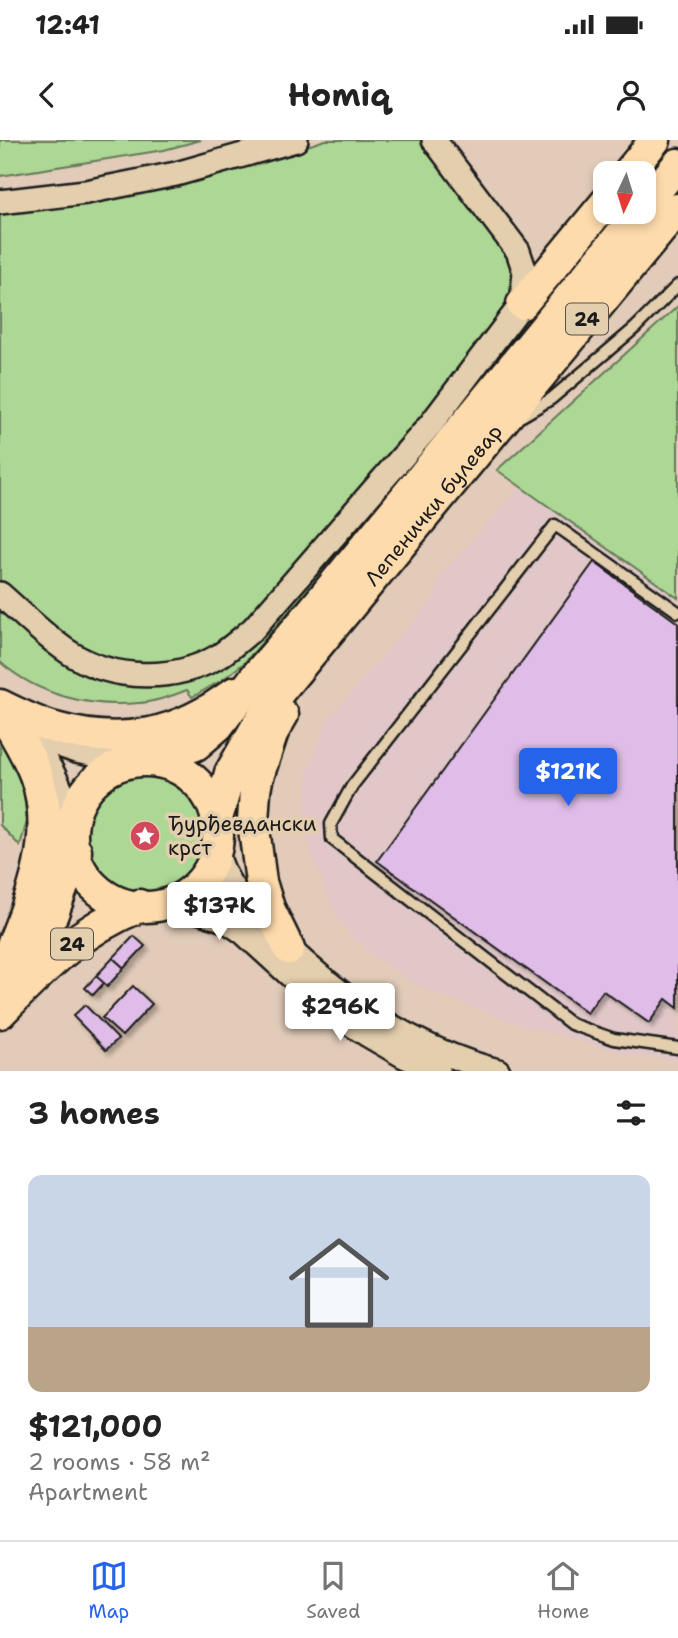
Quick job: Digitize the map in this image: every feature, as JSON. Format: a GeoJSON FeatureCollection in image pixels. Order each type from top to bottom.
{"type":"FeatureCollection","features":[{"type":"Feature","properties":{"kind":"highway"},"geometry":{"type":"LineString","coordinates":[[0,707],[37,778],[44,811],[44,843],[39,873],[1,975]]}},
{"type":"Feature","properties":{"kind":"highway","name":"24"},"geometry":{"type":"LineString","coordinates":[[1,975],[51,916],[74,842]]}},
{"type":"Feature","properties":{"kind":"highway","name":"24"},"geometry":{"type":"LineString","coordinates":[[0,1012],[36,974],[80,937],[115,916],[139,906]]}},
{"type":"Feature","properties":{"kind":"main road"},"geometry":{"type":"LineString","coordinates":[[638,161],[655,140]]}},
{"type":"Feature","properties":{"kind":"main road"},"geometry":{"type":"LineString","coordinates":[[656,191],[678,164]]}},
{"type":"Feature","properties":{"kind":"main road","name":"Лепенички булевар"},"geometry":{"type":"LineString","coordinates":[[217,819],[230,773],[280,691],[678,209]]}},
{"type":"Feature","properties":{"kind":"main road"},"geometry":{"type":"LineString","coordinates":[[522,304],[593,218]]}},
{"type":"Feature","properties":{"kind":"main road","name":"Лепенички булевар"},"geometry":{"type":"LineString","coordinates":[[145,762],[196,745],[218,726],[255,677],[629,224]]}},
{"type":"Feature","properties":{"kind":"main road"},"geometry":{"type":"LineString","coordinates":[[282,956],[261,882],[253,821],[254,791],[273,732],[291,701],[298,669]]}},
{"type":"Feature","properties":{"kind":"main road"},"geometry":{"type":"LineString","coordinates":[[0,707],[54,728],[90,736],[117,738],[147,735],[184,723],[230,696],[255,677]]}},
{"type":"Feature","properties":{"kind":"main road","name":"24"},"geometry":{"type":"LineString","coordinates":[[145,762],[181,770],[191,777],[208,796],[217,819],[219,835],[216,852],[207,873],[192,890],[172,902],[156,906],[121,902],[98,889],[86,876],[74,842],[75,813],[90,787],[113,769],[145,762]]}},
{"type":"Feature","properties":{"kind":"street"},"geometry":{"type":"LineString","coordinates":[[0,202],[86,192],[176,174],[296,140]]}},
{"type":"Feature","properties":{"kind":"street"},"geometry":{"type":"LineString","coordinates":[[0,594],[55,643],[86,662],[118,672],[174,673],[197,666],[218,656],[253,629],[431,424],[522,304],[525,271],[518,251],[434,140]]}},
{"type":"Feature","properties":{"kind":"street"},"geometry":{"type":"LineString","coordinates":[[0,707],[51,742],[76,751],[145,762]]}},
{"type":"Feature","properties":{"kind":"street"},"geometry":{"type":"LineString","coordinates":[[0,707],[39,751],[56,776],[65,797],[74,842]]}},
{"type":"Feature","properties":{"kind":"street"},"geometry":{"type":"LineString","coordinates":[[216,852],[236,893],[282,956],[325,1007],[404,1056],[438,1071]]}},
{"type":"Feature","properties":{"kind":"street"},"geometry":{"type":"LineString","coordinates":[[172,902],[227,921],[323,979],[400,1032],[439,1051],[498,1071]]}},
{"type":"Feature","properties":{"kind":"lane"},"geometry":{"type":"LineString","coordinates":[[497,429],[551,400],[635,328],[677,287]]}},
{"type":"Feature","properties":{"kind":"lane"},"geometry":{"type":"LineString","coordinates":[[678,612],[555,525],[352,786],[331,824],[332,839],[571,1024],[614,1039],[678,1048]]}},
{"type":"Feature","properties":{"kind":"shaded area"},"geometry":{"type":"Polygon","coordinates":[[[520,487],[678,598],[678,1060],[629,1055],[511,1022],[418,986],[374,957],[336,917],[304,833],[308,771],[327,720],[436,595],[438,578],[520,487]]]}},
{"type":"Feature","properties":{"kind":"green space"},"geometry":{"type":"Polygon","coordinates":[[[0,140],[201,140],[164,150],[0,176],[0,140]]]}},
{"type":"Feature","properties":{"kind":"green space"},"geometry":{"type":"Polygon","coordinates":[[[325,140],[425,140],[514,262],[513,304],[373,475],[250,619],[218,647],[171,665],[130,664],[88,654],[0,586],[0,211],[260,162],[325,140]]]}},
{"type":"Feature","properties":{"kind":"green space"},"geometry":{"type":"Polygon","coordinates":[[[606,224],[312,585],[244,663],[222,680],[192,697],[187,690],[145,702],[120,704],[83,701],[47,691],[0,662],[0,605],[89,672],[218,663],[606,224]]]}},
{"type":"Feature","properties":{"kind":"green space"},"geometry":{"type":"Polygon","coordinates":[[[678,306],[678,598],[497,470],[678,306]]]}},
{"type":"Feature","properties":{"kind":"green space"},"geometry":{"type":"Polygon","coordinates":[[[0,727],[21,768],[27,821],[20,846],[0,825],[0,727]]]}},
{"type":"Feature","properties":{"kind":"green space"},"geometry":{"type":"Polygon","coordinates":[[[146,775],[169,779],[188,792],[201,811],[205,834],[201,857],[188,876],[169,889],[146,893],[123,889],[104,876],[91,857],[87,834],[91,811],[104,792],[123,779],[146,775]]]}},
{"type":"Feature","properties":{"kind":"building"},"geometry":{"type":"Polygon","coordinates":[[[594,562],[678,623],[678,1008],[666,999],[649,1023],[603,991],[587,1013],[377,861],[594,562]]]}},
{"type":"Feature","properties":{"kind":"building"},"geometry":{"type":"Polygon","coordinates":[[[134,936],[145,946],[124,968],[113,958],[134,936]]]}},
{"type":"Feature","properties":{"kind":"building"},"geometry":{"type":"Polygon","coordinates":[[[113,958],[124,968],[107,987],[96,976],[113,958]]]}},
{"type":"Feature","properties":{"kind":"building"},"geometry":{"type":"Polygon","coordinates":[[[96,976],[104,983],[93,995],[85,988],[96,976]]]}},
{"type":"Feature","properties":{"kind":"building"},"geometry":{"type":"Polygon","coordinates":[[[133,986],[152,1004],[122,1036],[102,1018],[133,986]]]}},
{"type":"Feature","properties":{"kind":"building"},"geometry":{"type":"Polygon","coordinates":[[[85,1005],[118,1039],[106,1050],[73,1016],[85,1005]]]}},
{"type":"Feature","properties":{"kind":"place","name":"Ђурђевдански крст"},"geometry":{"type":"Point","coordinates":[145,836]}}]}
